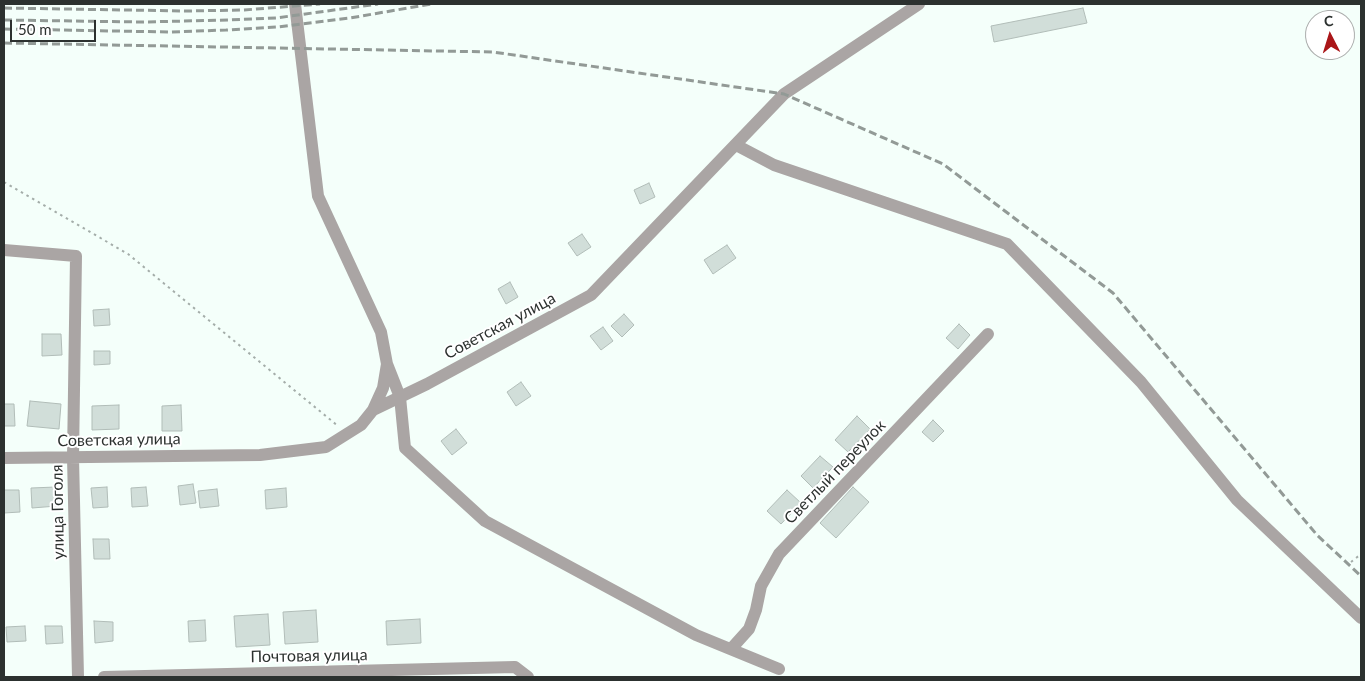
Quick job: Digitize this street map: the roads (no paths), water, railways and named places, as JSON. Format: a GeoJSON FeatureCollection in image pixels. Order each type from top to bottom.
{"type":"FeatureCollection","features":[{"type":"Feature","properties":{"kind":"street"},"geometry":{"type":"LineString","coordinates":[[295,4],[318,196],[381,332],[387,364],[400,397],[405,448],[485,521],[696,635],[779,669]]}},
{"type":"Feature","properties":{"kind":"street","name":"Советская улица"},"geometry":{"type":"LineString","coordinates":[[4,458],[260,455],[326,447],[360,425],[373,410],[591,295],[784,94],[919,4]]}},
{"type":"Feature","properties":{"kind":"street"},"geometry":{"type":"LineString","coordinates":[[736,145],[774,165],[1007,244],[1142,382],[1237,500],[1361,618]]}},
{"type":"Feature","properties":{"kind":"street","name":"улица Гоголя"},"geometry":{"type":"LineString","coordinates":[[4,250],[76,256],[73,457],[78,677]]}},
{"type":"Feature","properties":{"kind":"street","name":"Светлый переулок"},"geometry":{"type":"LineString","coordinates":[[731,649],[749,629],[756,610],[761,586],[779,554],[988,334]]}},
{"type":"Feature","properties":{"kind":"street"},"geometry":{"type":"LineString","coordinates":[[373,410],[382,388],[387,364]]}},
{"type":"Feature","properties":{"kind":"street","name":"Почтовая улица"},"geometry":{"type":"LineString","coordinates":[[104,677],[515,667],[528,677]]}},
{"type":"Feature","properties":{"kind":"railway"},"geometry":{"type":"LineString","coordinates":[[4,8],[186,11],[244,10],[320,4]]}},
{"type":"Feature","properties":{"kind":"railway"},"geometry":{"type":"LineString","coordinates":[[4,20],[143,22],[276,18],[378,4]]}},
{"type":"Feature","properties":{"kind":"railway"},"geometry":{"type":"LineString","coordinates":[[4,29],[170,32],[226,30],[277,27],[350,18],[431,4]]}},
{"type":"Feature","properties":{"kind":"railway"},"geometry":{"type":"LineString","coordinates":[[4,43],[493,52],[784,94],[943,164],[1113,293],[1317,535],[1361,576]]}}]}
